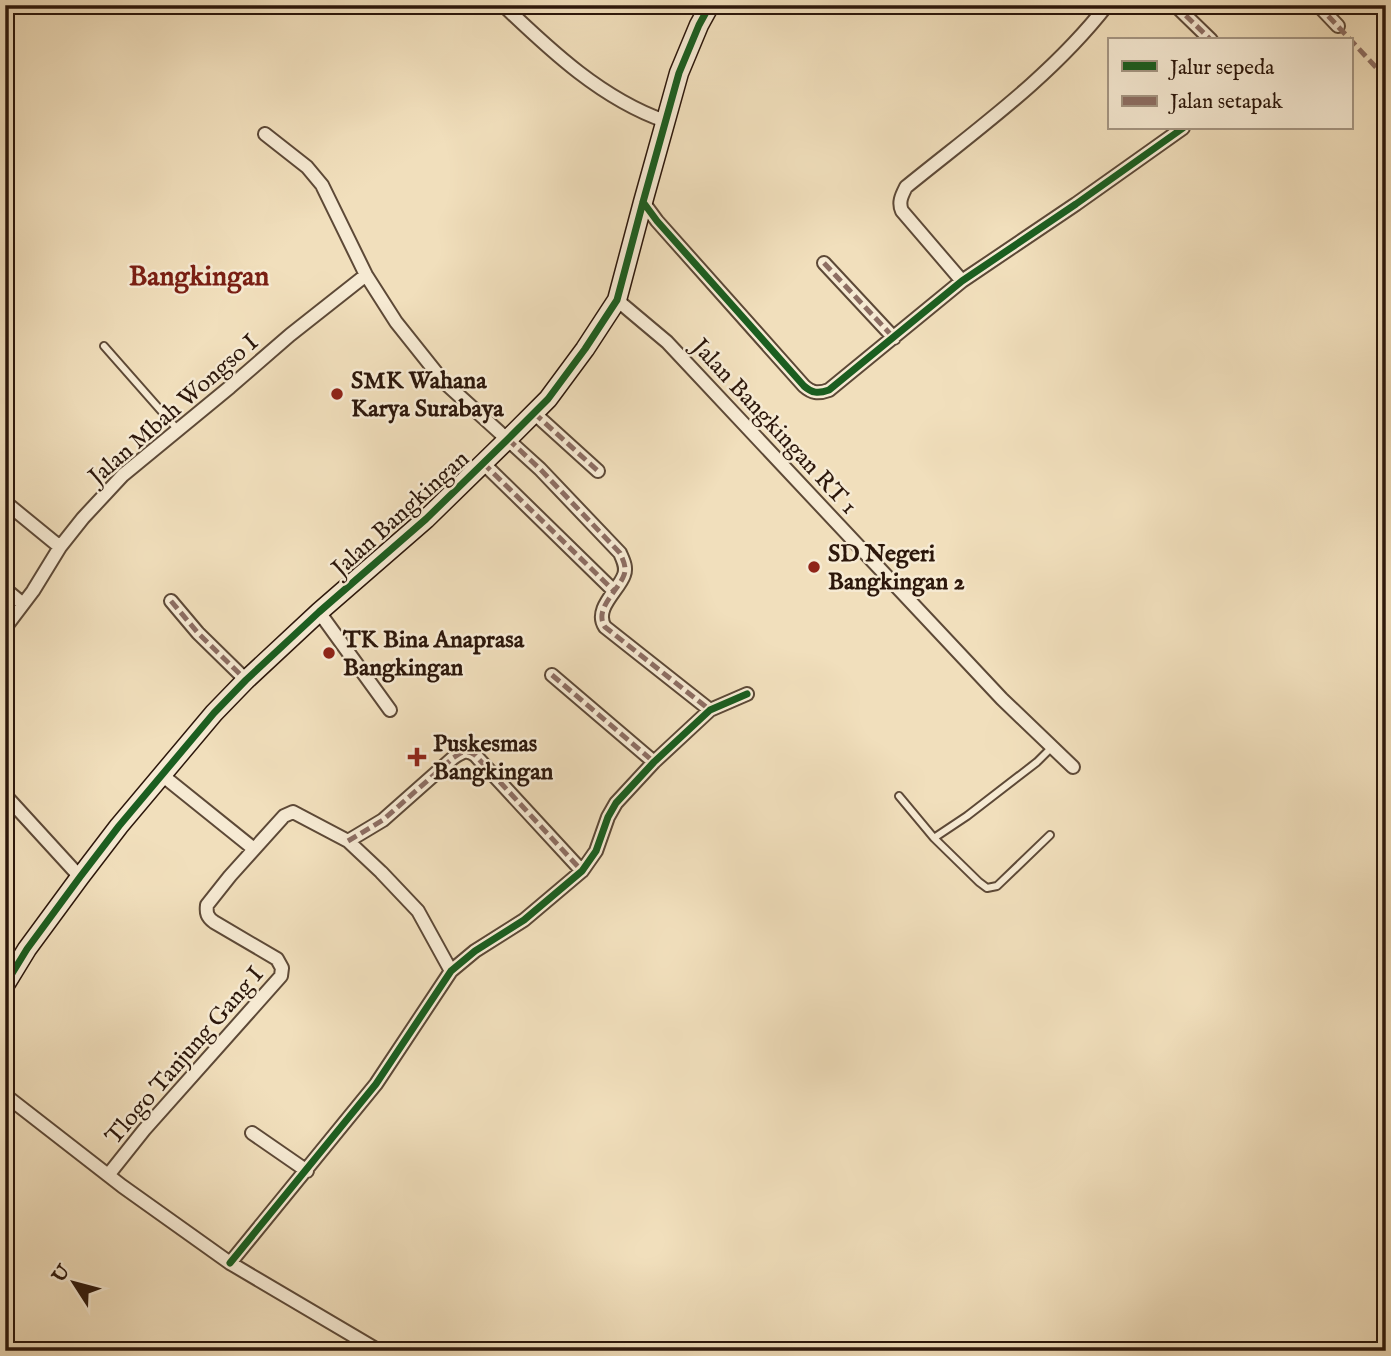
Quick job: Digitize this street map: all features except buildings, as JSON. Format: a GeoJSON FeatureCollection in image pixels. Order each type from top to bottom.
{"type":"FeatureCollection","features":[{"type":"Feature","properties":{"kind":"street"},"geometry":{"type":"LineString","coordinates":[[503,5],[594,85],[646,114],[665,121]]}},
{"type":"Feature","properties":{"kind":"street","name":"Jalan Bangkingan"},"geometry":{"type":"LineString","coordinates":[[5,985],[27,949],[118,826],[214,713],[319,612],[426,519],[484,463],[548,399],[584,349],[617,300],[679,73],[710,5]]}},
{"type":"Feature","properties":{"kind":"street"},"geometry":{"type":"LineString","coordinates":[[962,281],[902,211],[900,198],[906,187],[1070,50],[1107,5]]}},
{"type":"Feature","properties":{"kind":"street"},"geometry":{"type":"LineString","coordinates":[[1174,5],[1209,38]]}},
{"type":"Feature","properties":{"kind":"street"},"geometry":{"type":"LineString","coordinates":[[1318,5],[1338,26]]}},
{"type":"Feature","properties":{"kind":"street"},"geometry":{"type":"LineString","coordinates":[[643,202],[804,386],[811,392],[820,393],[829,390],[962,281],[1180,130]]}},
{"type":"Feature","properties":{"kind":"street"},"geometry":{"type":"LineString","coordinates":[[265,134],[307,167],[322,185],[366,275],[396,322],[443,381],[540,469],[620,553],[625,565],[624,576],[613,590],[602,614],[605,626],[710,710]]}},
{"type":"Feature","properties":{"kind":"street"},"geometry":{"type":"LineString","coordinates":[[824,262],[894,338]]}},
{"type":"Feature","properties":{"kind":"street","name":"Jalan Mbah Wongso I"},"geometry":{"type":"LineString","coordinates":[[5,628],[33,591],[60,547],[123,475],[366,275]]}},
{"type":"Feature","properties":{"kind":"street","name":"Jalan Bangkingan RT 1"},"geometry":{"type":"LineString","coordinates":[[617,300],[667,342],[1002,699],[1073,767]]}},
{"type":"Feature","properties":{"kind":"street"},"geometry":{"type":"LineString","coordinates":[[534,413],[598,471]]}},
{"type":"Feature","properties":{"kind":"street"},"geometry":{"type":"LineString","coordinates":[[484,463],[613,590]]}},
{"type":"Feature","properties":{"kind":"street"},"geometry":{"type":"LineString","coordinates":[[5,502],[60,547]]}},
{"type":"Feature","properties":{"kind":"street"},"geometry":{"type":"LineString","coordinates":[[5,589],[23,604]]}},
{"type":"Feature","properties":{"kind":"street"},"geometry":{"type":"LineString","coordinates":[[171,601],[198,633],[246,680]]}},
{"type":"Feature","properties":{"kind":"street"},"geometry":{"type":"LineString","coordinates":[[319,612],[390,710]]}},
{"type":"Feature","properties":{"kind":"street"},"geometry":{"type":"LineString","coordinates":[[552,675],[654,762]]}},
{"type":"Feature","properties":{"kind":"street"},"geometry":{"type":"LineString","coordinates":[[230,1264],[376,1084],[451,971],[475,951],[524,920],[582,871],[596,851],[616,803],[654,762],[710,710],[747,694]]}},
{"type":"Feature","properties":{"kind":"street"},"geometry":{"type":"LineString","coordinates":[[348,841],[383,820],[453,758],[463,751],[470,751],[582,871]]}},
{"type":"Feature","properties":{"kind":"street"},"geometry":{"type":"LineString","coordinates":[[162,775],[254,849],[284,816],[293,812],[348,841],[418,911],[451,971]]}},
{"type":"Feature","properties":{"kind":"street"},"geometry":{"type":"LineString","coordinates":[[5,795],[80,877]]}},
{"type":"Feature","properties":{"kind":"street","name":"Tlogo Tanjung Gang I"},"geometry":{"type":"LineString","coordinates":[[108,1174],[281,976],[282,968],[277,959],[214,922],[207,915],[206,905],[254,849]]}},
{"type":"Feature","properties":{"kind":"street"},"geometry":{"type":"LineString","coordinates":[[5,1095],[122,1186],[230,1264],[379,1351]]}},
{"type":"Feature","properties":{"kind":"street"},"geometry":{"type":"LineString","coordinates":[[252,1133],[307,1171]]}},
{"type":"Feature","properties":{"kind":"lane"},"geometry":{"type":"LineString","coordinates":[[104,346],[178,430]]}},
{"type":"Feature","properties":{"kind":"lane"},"geometry":{"type":"LineString","coordinates":[[934,838],[967,816],[1037,762],[1052,747]]}},
{"type":"Feature","properties":{"kind":"lane"},"geometry":{"type":"LineString","coordinates":[[899,796],[934,838],[987,888],[997,886],[1049,835]]}},
{"type":"Feature","properties":{"kind":"marked path"},"geometry":{"type":"LineString","coordinates":[[1175,5],[1209,38]]}},
{"type":"Feature","properties":{"kind":"marked path"},"geometry":{"type":"LineString","coordinates":[[1318,5],[1349,38]]}},
{"type":"Feature","properties":{"kind":"marked path"},"geometry":{"type":"LineString","coordinates":[[1352,42],[1386,78]]}},
{"type":"Feature","properties":{"kind":"marked path"},"geometry":{"type":"LineString","coordinates":[[824,263],[894,338]]}},
{"type":"Feature","properties":{"kind":"marked path"},"geometry":{"type":"LineString","coordinates":[[534,413],[598,471]]}},
{"type":"Feature","properties":{"kind":"marked path"},"geometry":{"type":"LineString","coordinates":[[508,439],[620,553],[625,572],[604,607],[602,620],[605,627],[710,710]]}},
{"type":"Feature","properties":{"kind":"marked path"},"geometry":{"type":"LineString","coordinates":[[483,463],[613,590]]}},
{"type":"Feature","properties":{"kind":"marked path"},"geometry":{"type":"LineString","coordinates":[[171,601],[198,633],[246,680]]}},
{"type":"Feature","properties":{"kind":"marked path"},"geometry":{"type":"LineString","coordinates":[[552,675],[654,762]]}},
{"type":"Feature","properties":{"kind":"marked path"},"geometry":{"type":"LineString","coordinates":[[348,841],[383,820],[453,758],[466,752],[475,755],[582,871]]}},
{"type":"Feature","properties":{"kind":"cycle path"},"geometry":{"type":"LineString","coordinates":[[5,985],[27,949],[119,826],[214,713],[319,612],[426,519],[508,439],[548,399],[585,349],[617,300],[679,73],[710,5]]}},
{"type":"Feature","properties":{"kind":"cycle path"},"geometry":{"type":"LineString","coordinates":[[643,202],[804,386],[822,392],[829,390],[962,281],[1180,130]]}},
{"type":"Feature","properties":{"kind":"cycle path"},"geometry":{"type":"LineString","coordinates":[[230,1263],[376,1084],[451,971],[475,951],[524,920],[582,871],[596,851],[616,803],[654,762],[710,710],[747,694]]}},
{"type":"Feature","properties":{"kind":"place","name":"SMK Wahana Karya Surabaya"},"geometry":{"type":"Point","coordinates":[337,394]}},
{"type":"Feature","properties":{"kind":"place","name":"SD Negeri Bangkingan 2"},"geometry":{"type":"Point","coordinates":[814,567]}},
{"type":"Feature","properties":{"kind":"place","name":"TK Bina Anaprasa Bangkingan"},"geometry":{"type":"Point","coordinates":[329,653]}},
{"type":"Feature","properties":{"kind":"place","name":"Puskesmas Bangkingan"},"geometry":{"type":"Point","coordinates":[417,757]}},
{"type":"Feature","properties":{"kind":"district","name":"Bangkingan"},"geometry":{"type":"Point","coordinates":[199,275]}}]}
